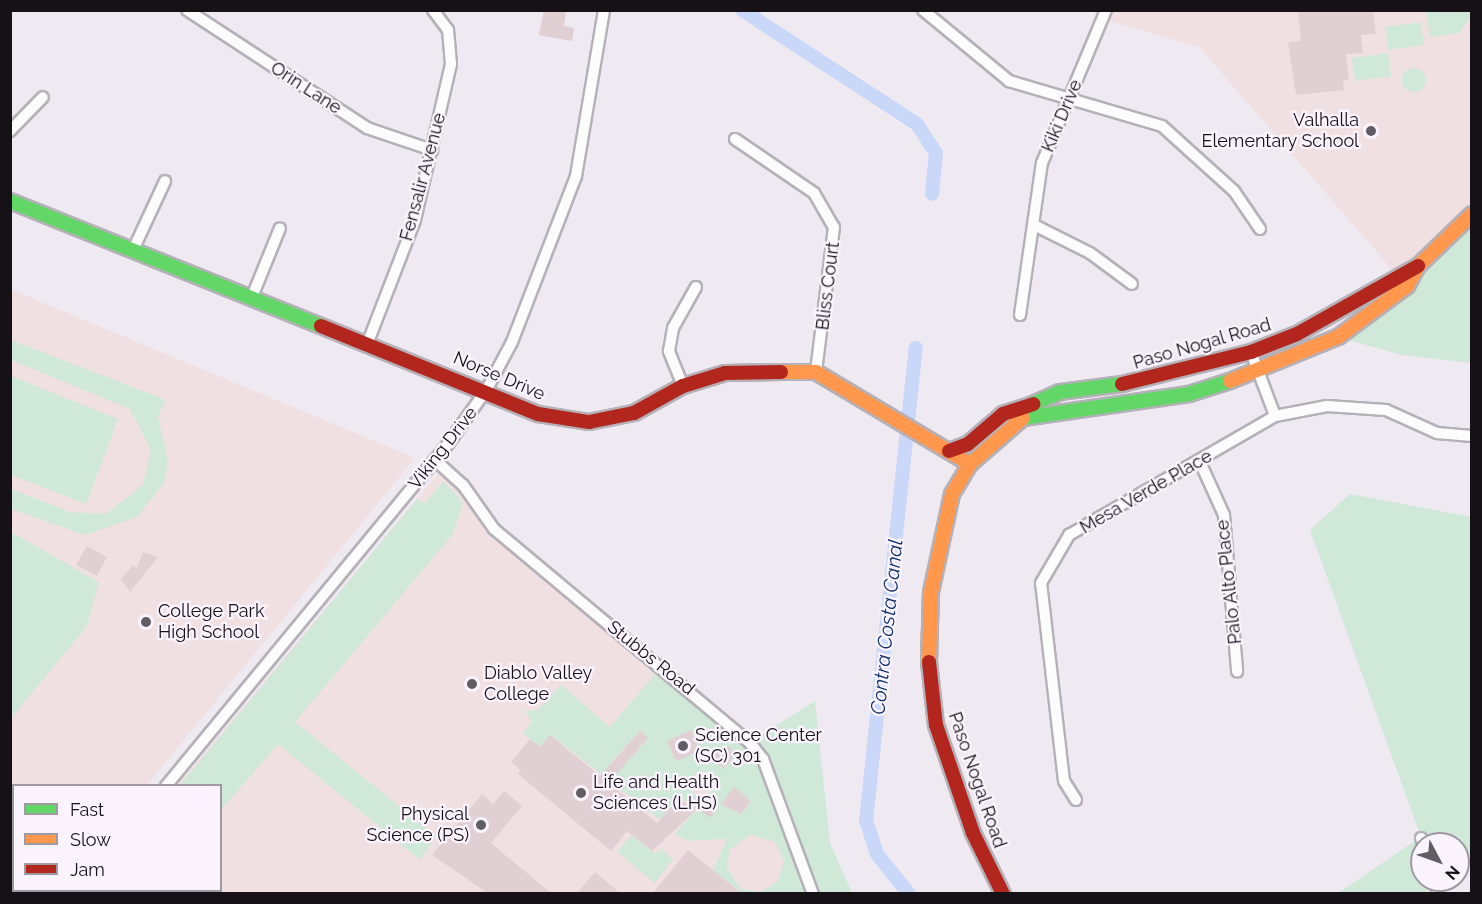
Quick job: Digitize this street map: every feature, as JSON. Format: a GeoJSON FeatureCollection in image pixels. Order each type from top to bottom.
{"type":"FeatureCollection","features":[{"type":"Feature","properties":{"kind":"street","name":"Orin Lane"},"geometry":{"type":"LineString","coordinates":[[187,10],[367,128],[432,150]]}},
{"type":"Feature","properties":{"kind":"street","name":"Fensalir Avenue"},"geometry":{"type":"LineString","coordinates":[[368,342],[415,220],[451,64],[448,30],[433,10]]}},
{"type":"Feature","properties":{"kind":"street","name":"Viking Drive"},"geometry":{"type":"LineString","coordinates":[[168,784],[435,460],[487,389],[512,342],[576,176],[603,10]]}},
{"type":"Feature","properties":{"kind":"street"},"geometry":{"type":"LineString","coordinates":[[923,10],[1009,81],[1162,126],[1234,191],[1260,229]]}},
{"type":"Feature","properties":{"kind":"street","name":"Kiki Drive"},"geometry":{"type":"LineString","coordinates":[[1020,315],[1036,226],[1042,163],[1106,10]]}},
{"type":"Feature","properties":{"kind":"street"},"geometry":{"type":"LineString","coordinates":[[10,131],[43,97]]}},
{"type":"Feature","properties":{"kind":"street","name":"Bliss Court"},"geometry":{"type":"LineString","coordinates":[[735,139],[814,193],[834,227],[816,372]]}},
{"type":"Feature","properties":{"kind":"street"},"geometry":{"type":"LineString","coordinates":[[133,250],[165,181]]}},
{"type":"Feature","properties":{"kind":"street","name":"Norse Drive"},"geometry":{"type":"LineString","coordinates":[[10,201],[487,389],[538,414],[589,422],[634,413],[683,386],[725,373],[816,372]]}},
{"type":"Feature","properties":{"kind":"street","name":"Paso Nogal Road"},"geometry":{"type":"LineString","coordinates":[[1003,894],[969,822],[936,725],[928,679],[931,592],[941,526],[970,464],[1023,418],[1033,404],[1060,392],[1139,382],[1251,352],[1297,334],[1418,266],[1472,214]]}},
{"type":"Feature","properties":{"kind":"street"},"geometry":{"type":"LineString","coordinates":[[1036,226],[1090,253],[1132,284]]}},
{"type":"Feature","properties":{"kind":"street"},"geometry":{"type":"LineString","coordinates":[[252,297],[280,228]]}},
{"type":"Feature","properties":{"kind":"street","name":"Paso Nogal Road"},"geometry":{"type":"LineString","coordinates":[[1023,418],[1189,394],[1258,372],[1338,337],[1407,286],[1418,266]]}},
{"type":"Feature","properties":{"kind":"street"},"geometry":{"type":"LineString","coordinates":[[683,386],[669,351],[673,328],[696,287]]}},
{"type":"Feature","properties":{"kind":"street"},"geometry":{"type":"LineString","coordinates":[[1251,352],[1275,416],[1328,406],[1386,410],[1437,432],[1472,436]]}},
{"type":"Feature","properties":{"kind":"street"},"geometry":{"type":"LineString","coordinates":[[816,372],[897,418],[970,464]]}},
{"type":"Feature","properties":{"kind":"street"},"geometry":{"type":"LineString","coordinates":[[950,451],[968,444],[1003,414],[1033,404]]}},
{"type":"Feature","properties":{"kind":"street","name":"Mesa Verde Place"},"geometry":{"type":"LineString","coordinates":[[1076,800],[1064,781],[1041,583],[1069,535],[1200,462],[1275,416]]}},
{"type":"Feature","properties":{"kind":"street","name":"Stubbs Road"},"geometry":{"type":"LineString","coordinates":[[435,460],[464,484],[494,529],[750,743],[763,759],[813,894]]}},
{"type":"Feature","properties":{"kind":"street","name":"Palo Alto Place"},"geometry":{"type":"LineString","coordinates":[[1200,462],[1224,515],[1238,671]]}},
{"type":"Feature","properties":{"kind":"shaded area","name":"Valhalla Elementary School"},"geometry":{"type":"Polygon","coordinates":[[[1106,10],[1471,11],[1471,214],[1396,274],[1199,47],[1103,19],[1106,10]]]}},
{"type":"Feature","properties":{"kind":"shaded area","name":"College Park High School"},"geometry":{"type":"Polygon","coordinates":[[[10,289],[415,458],[148,784],[12,784],[12,892],[58,893],[11,893],[10,289]]]}},
{"type":"Feature","properties":{"kind":"shaded area","name":"Diablo Valley College"},"geometry":{"type":"Polygon","coordinates":[[[449,471],[490,520],[728,721],[814,894],[89,894],[222,892],[222,784],[179,784],[437,475],[449,471]]]}},
{"type":"Feature","properties":{"kind":"green space"},"geometry":{"type":"Polygon","coordinates":[[[1426,11],[1471,11],[1471,15],[1459,33],[1430,37],[1426,11]]]}},
{"type":"Feature","properties":{"kind":"green space"},"geometry":{"type":"Polygon","coordinates":[[[1421,22],[1424,45],[1388,50],[1385,27],[1421,22]]]}},
{"type":"Feature","properties":{"kind":"green space"},"geometry":{"type":"Polygon","coordinates":[[[1388,53],[1391,76],[1355,81],[1352,58],[1388,53]]]}},
{"type":"Feature","properties":{"kind":"green space"},"geometry":{"type":"Polygon","coordinates":[[[1414,68],[1422,72],[1426,80],[1422,88],[1414,92],[1406,88],[1402,80],[1406,72],[1414,68]]]}},
{"type":"Feature","properties":{"kind":"green space"},"geometry":{"type":"Polygon","coordinates":[[[1471,214],[1471,363],[1402,355],[1338,337],[1471,214]]]}},
{"type":"Feature","properties":{"kind":"green space"},"geometry":{"type":"Polygon","coordinates":[[[11,340],[166,400],[158,416],[168,460],[164,483],[137,517],[85,535],[11,509],[11,489],[70,512],[106,514],[143,485],[151,450],[130,409],[11,360],[11,340]]]}},
{"type":"Feature","properties":{"kind":"green space"},"geometry":{"type":"Polygon","coordinates":[[[11,376],[118,419],[86,504],[11,475],[11,376]]]}},
{"type":"Feature","properties":{"kind":"green space"},"geometry":{"type":"Polygon","coordinates":[[[444,481],[463,503],[453,534],[295,722],[436,836],[420,860],[278,744],[222,809],[222,784],[181,784],[417,499],[425,503],[444,481]]]}},
{"type":"Feature","properties":{"kind":"green space"},"geometry":{"type":"Polygon","coordinates":[[[1350,494],[1471,517],[1470,866],[1470,832],[1419,832],[1310,530],[1350,494]]]}},
{"type":"Feature","properties":{"kind":"green space"},"geometry":{"type":"Polygon","coordinates":[[[11,532],[99,582],[87,626],[11,718],[11,532]]]}},
{"type":"Feature","properties":{"kind":"green space"},"geometry":{"type":"Polygon","coordinates":[[[661,667],[750,742],[815,701],[830,843],[852,893],[742,893],[713,870],[727,839],[688,841],[675,834],[695,811],[691,803],[679,798],[660,820],[551,735],[540,747],[523,733],[532,722],[525,711],[538,710],[561,685],[610,727],[661,667]],[[639,731],[610,764],[619,771],[648,739],[639,731]],[[691,731],[667,741],[676,761],[700,751],[691,731]],[[700,771],[682,783],[703,801],[716,785],[700,771]],[[734,787],[721,804],[741,814],[751,801],[734,787]],[[750,835],[730,850],[727,868],[741,889],[761,892],[778,881],[784,861],[775,842],[750,835]]]}},
{"type":"Feature","properties":{"kind":"green space"},"geometry":{"type":"Polygon","coordinates":[[[632,835],[655,854],[661,849],[673,859],[655,883],[617,852],[632,835]]]}},
{"type":"Feature","properties":{"kind":"green space"},"geometry":{"type":"Polygon","coordinates":[[[1410,844],[1410,892],[1426,892],[1425,893],[1338,893],[1410,844]]]}},
{"type":"Feature","properties":{"kind":"building"},"geometry":{"type":"Polygon","coordinates":[[[544,10],[566,12],[564,26],[574,28],[572,41],[539,35],[544,10]]]}},
{"type":"Feature","properties":{"kind":"building"},"geometry":{"type":"Polygon","coordinates":[[[1298,10],[1373,10],[1376,34],[1361,35],[1363,53],[1346,54],[1349,80],[1343,81],[1344,90],[1296,95],[1288,42],[1301,41],[1298,10]]]}},
{"type":"Feature","properties":{"kind":"building"},"geometry":{"type":"Polygon","coordinates":[[[87,546],[107,557],[97,576],[76,565],[87,546]]]}},
{"type":"Feature","properties":{"kind":"building"},"geometry":{"type":"Polygon","coordinates":[[[143,552],[158,557],[130,592],[121,579],[133,565],[137,568],[143,552]]]}},
{"type":"Feature","properties":{"kind":"building","name":"Science Center (SC) 301"},"geometry":{"type":"Polygon","coordinates":[[[691,730],[700,751],[676,761],[667,741],[691,730]]]}},
{"type":"Feature","properties":{"kind":"building","name":"Life and Health Sciences (LHS)"},"geometry":{"type":"Polygon","coordinates":[[[640,731],[648,738],[609,783],[657,823],[679,798],[695,811],[652,851],[627,831],[611,851],[518,774],[521,770],[511,762],[530,739],[540,747],[550,735],[600,776],[640,731]]]}},
{"type":"Feature","properties":{"kind":"building"},"geometry":{"type":"Polygon","coordinates":[[[720,747],[731,747],[732,759],[724,769],[711,758],[720,747]]]}},
{"type":"Feature","properties":{"kind":"building"},"geometry":{"type":"Polygon","coordinates":[[[734,787],[751,801],[741,814],[721,804],[734,787]]]}},
{"type":"Feature","properties":{"kind":"building","name":"Physical Science (PS)"},"geometry":{"type":"Polygon","coordinates":[[[504,791],[522,806],[491,843],[552,894],[489,894],[432,855],[482,794],[493,804],[504,791]]]}},
{"type":"Feature","properties":{"kind":"building"},"geometry":{"type":"Polygon","coordinates":[[[698,795],[716,811],[710,818],[691,803],[698,795]]]}},
{"type":"Feature","properties":{"kind":"building"},"geometry":{"type":"Polygon","coordinates":[[[688,850],[713,870],[742,894],[652,894],[688,850]]]}},
{"type":"Feature","properties":{"kind":"building"},"geometry":{"type":"Polygon","coordinates":[[[595,872],[621,894],[576,894],[595,872]]]}},
{"type":"Feature","properties":{"kind":"waterway","name":"Contra Costa Canal"},"geometry":{"type":"LineString","coordinates":[[742,10],[917,124],[936,153],[932,194]]}},
{"type":"Feature","properties":{"kind":"waterway","name":"Contra Costa Canal"},"geometry":{"type":"LineString","coordinates":[[909,894],[877,854],[866,821],[916,348]]}},
{"type":"Feature","properties":{"kind":"traffic: fast"},"geometry":{"type":"LineString","coordinates":[[10,201],[321,326]]}},
{"type":"Feature","properties":{"kind":"traffic: fast"},"geometry":{"type":"LineString","coordinates":[[1122,384],[1060,392],[1033,404],[1023,418],[1189,394],[1230,381]]}},
{"type":"Feature","properties":{"kind":"traffic: slow"},"geometry":{"type":"LineString","coordinates":[[1230,381],[1338,337],[1407,286],[1418,266],[1472,214]]}},
{"type":"Feature","properties":{"kind":"traffic: slow"},"geometry":{"type":"LineString","coordinates":[[781,372],[816,372],[970,464]]}},
{"type":"Feature","properties":{"kind":"traffic: slow"},"geometry":{"type":"LineString","coordinates":[[929,662],[931,592],[952,494],[970,464],[1023,418]]}},
{"type":"Feature","properties":{"kind":"traffic: jam"},"geometry":{"type":"LineString","coordinates":[[1122,384],[1251,352],[1297,334],[1418,266]]}},
{"type":"Feature","properties":{"kind":"traffic: jam"},"geometry":{"type":"LineString","coordinates":[[321,326],[538,414],[589,422],[634,413],[683,386],[725,373],[781,372]]}},
{"type":"Feature","properties":{"kind":"traffic: jam"},"geometry":{"type":"LineString","coordinates":[[949,451],[968,444],[1003,414],[1033,404]]}},
{"type":"Feature","properties":{"kind":"traffic: jam"},"geometry":{"type":"LineString","coordinates":[[929,662],[936,725],[973,833],[1003,894]]}},
{"type":"Feature","properties":{"kind":"place","name":"Valhalla Elementary School"},"geometry":{"type":"Point","coordinates":[1371,131]}},
{"type":"Feature","properties":{"kind":"place","name":"College Park High School"},"geometry":{"type":"Point","coordinates":[146,622]}},
{"type":"Feature","properties":{"kind":"place","name":"Diablo Valley College"},"geometry":{"type":"Point","coordinates":[472,684]}},
{"type":"Feature","properties":{"kind":"place","name":"Science Center (SC) 301"},"geometry":{"type":"Point","coordinates":[683,746]}},
{"type":"Feature","properties":{"kind":"place","name":"Life and Health Sciences (LHS)"},"geometry":{"type":"Point","coordinates":[581,793]}},
{"type":"Feature","properties":{"kind":"place","name":"Physical Science (PS)"},"geometry":{"type":"Point","coordinates":[481,825]}}]}
